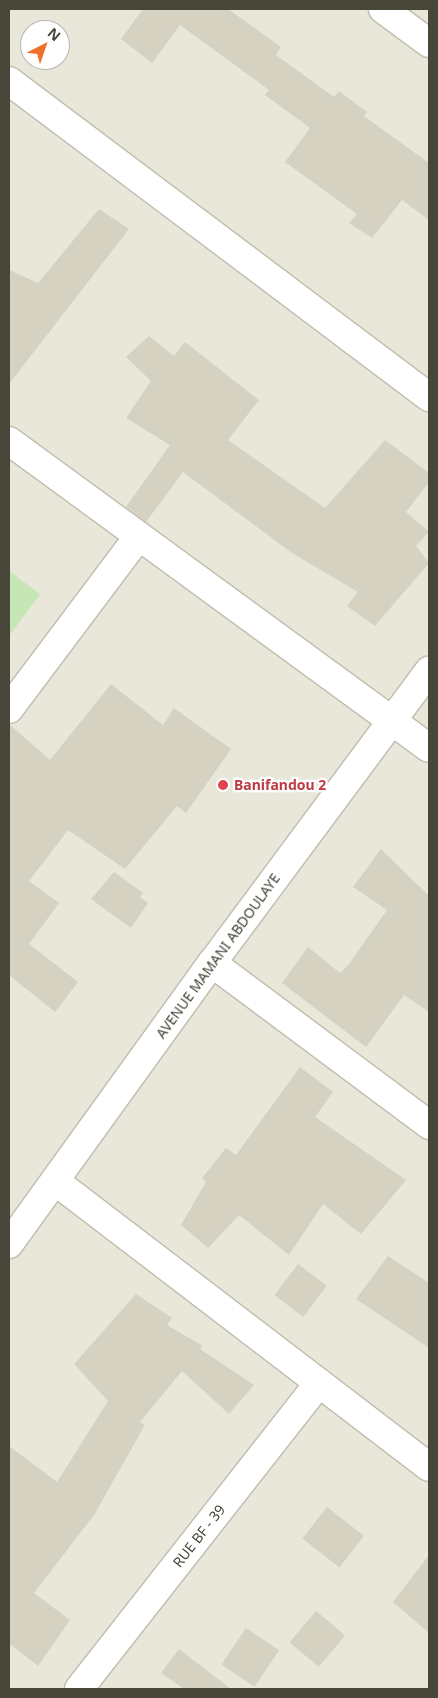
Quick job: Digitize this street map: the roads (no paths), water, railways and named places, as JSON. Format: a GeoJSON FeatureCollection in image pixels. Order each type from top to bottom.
{"type":"FeatureCollection","features":[{"type":"Feature","properties":{"kind":"street"},"geometry":{"type":"LineString","coordinates":[[384,9],[429,43]]}},
{"type":"Feature","properties":{"kind":"street"},"geometry":{"type":"LineString","coordinates":[[9,81],[429,396]]}},
{"type":"Feature","properties":{"kind":"street"},"geometry":{"type":"LineString","coordinates":[[9,441],[429,748]]}},
{"type":"Feature","properties":{"kind":"street"},"geometry":{"type":"LineString","coordinates":[[9,709],[139,536]]}},
{"type":"Feature","properties":{"kind":"street","name":"AVENUE MAMANI ABDOULAYE"},"geometry":{"type":"LineString","coordinates":[[9,1244],[212,963],[429,671]]}},
{"type":"Feature","properties":{"kind":"street"},"geometry":{"type":"LineString","coordinates":[[212,963],[429,1125]]}},
{"type":"Feature","properties":{"kind":"street"},"geometry":{"type":"LineString","coordinates":[[55,1181],[429,1467]]}},
{"type":"Feature","properties":{"kind":"street","name":"RUE BF - 39"},"geometry":{"type":"LineString","coordinates":[[79,1689],[318,1383]]}},
{"type":"Feature","properties":{"kind":"place","name":"Banifandou 2"},"geometry":{"type":"Point","coordinates":[223,785]}}]}
